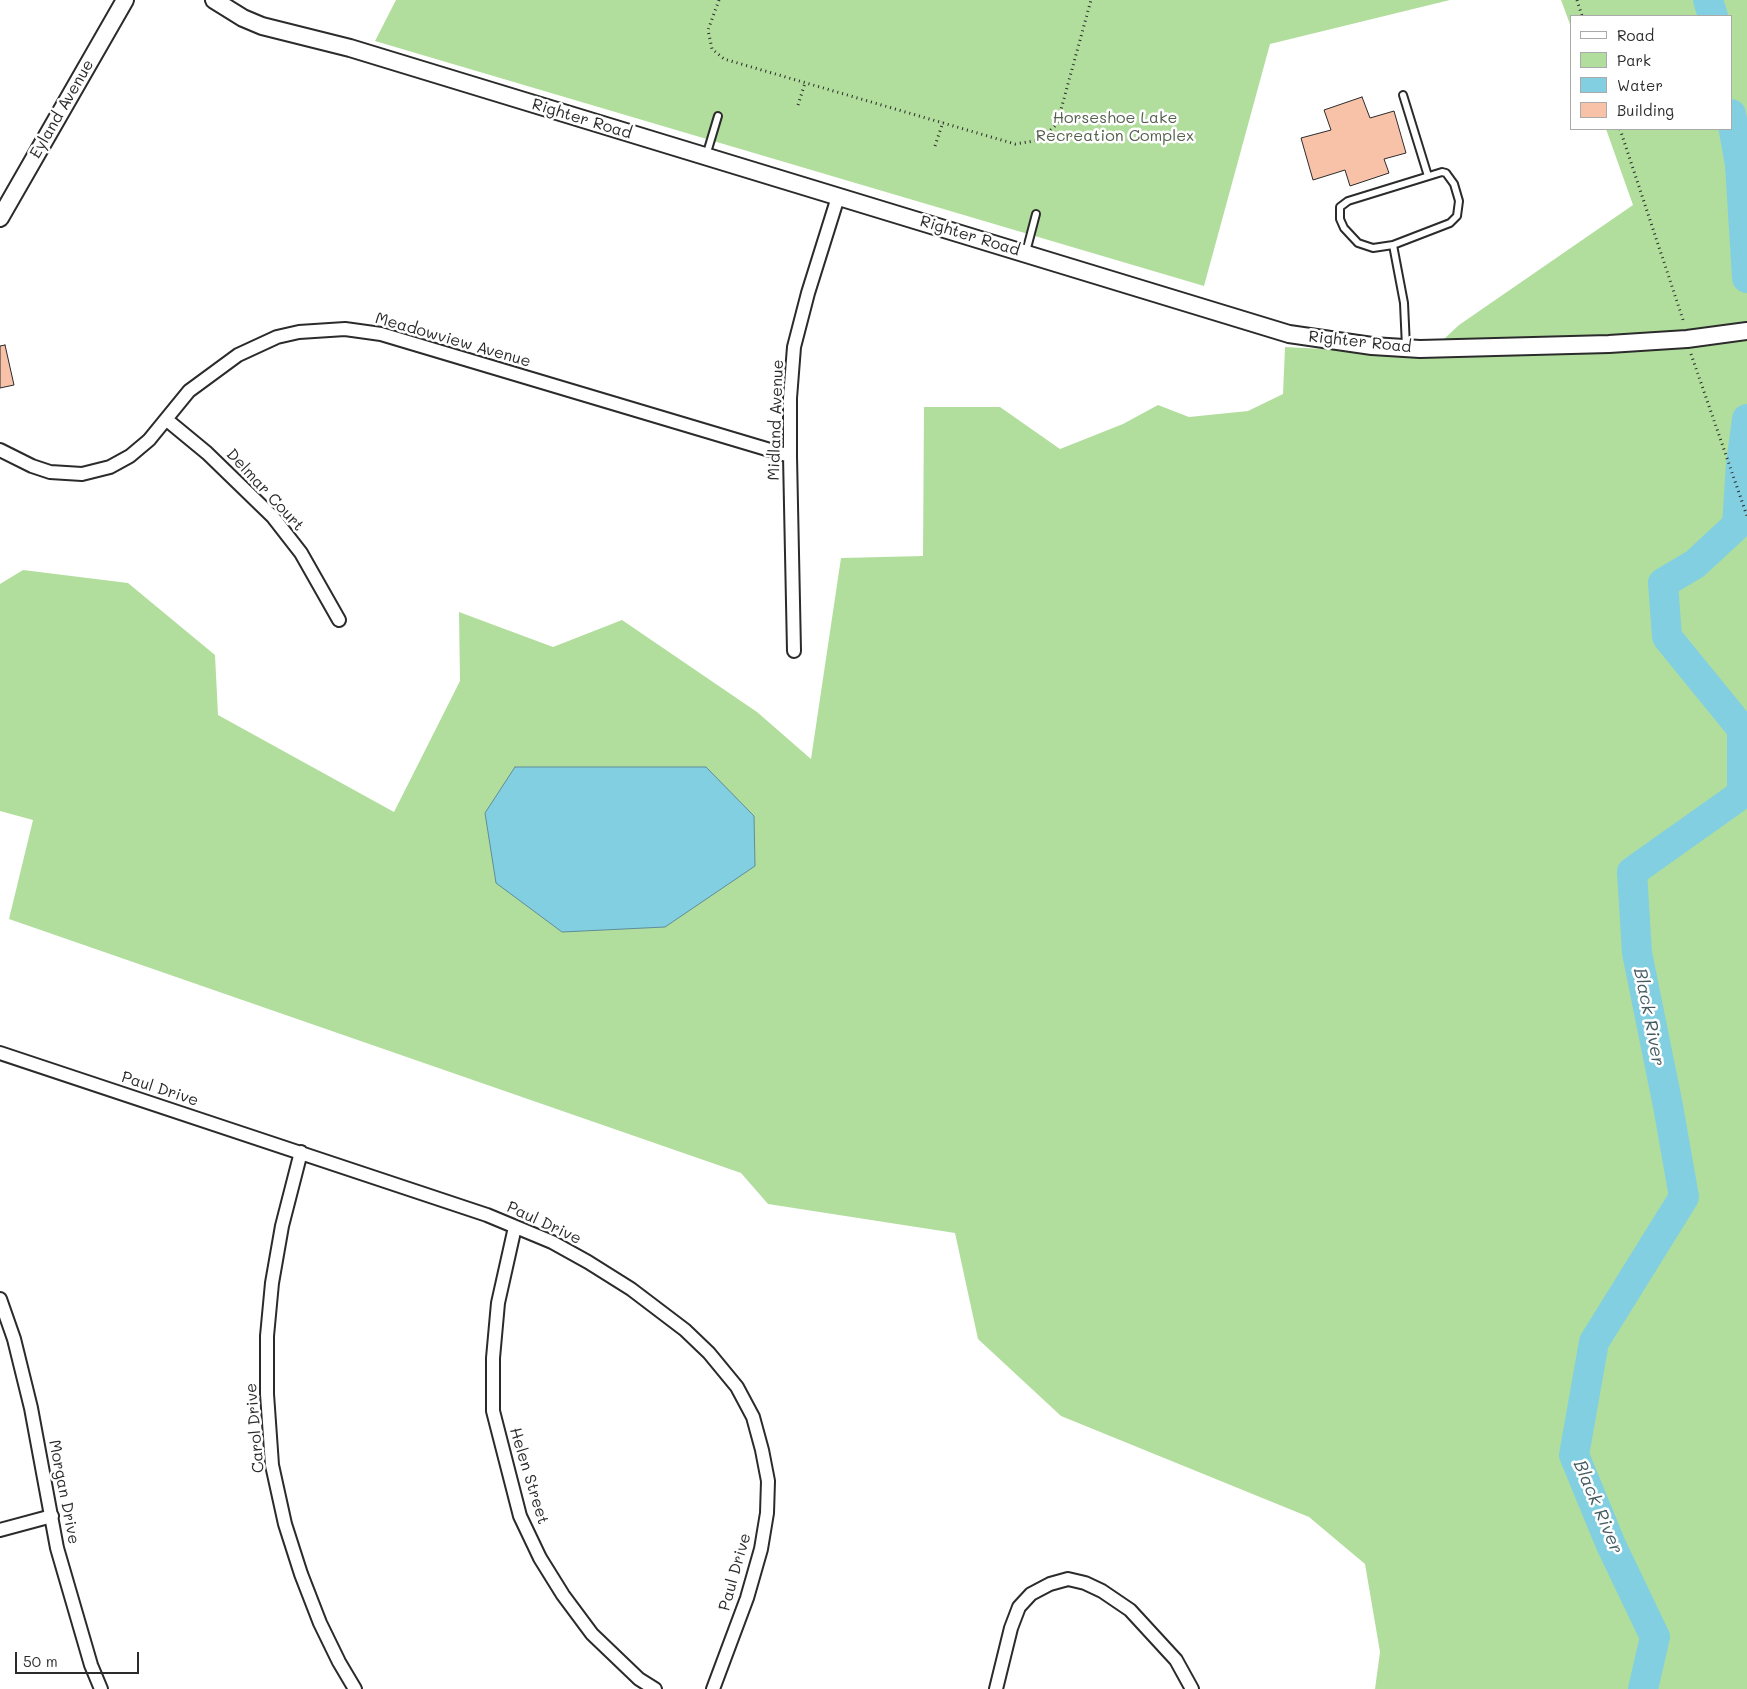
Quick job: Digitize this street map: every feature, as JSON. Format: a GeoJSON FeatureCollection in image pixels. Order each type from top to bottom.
{"type":"FeatureCollection","features":[{"type":"Feature","properties":{"kind":"street","name":"Eyland Avenue"},"geometry":{"type":"LineString","coordinates":[[0,218],[125,0]]}},
{"type":"Feature","properties":{"kind":"street","name":"Righter Road"},"geometry":{"type":"LineString","coordinates":[[214,0],[243,18],[262,26],[350,48],[1289,334],[1372,346],[1406,348],[1609,344],[1687,339],[1747,331]]}},
{"type":"Feature","properties":{"kind":"street","name":"Midland Avenue"},"geometry":{"type":"LineString","coordinates":[[794,651],[790,398],[794,347],[808,293],[838,197]]}},
{"type":"Feature","properties":{"kind":"street","name":"Meadowview Avenue"},"geometry":{"type":"LineString","coordinates":[[0,450],[32,466],[50,472],[82,474],[97,471],[130,456],[149,440],[196,385],[238,354],[257,344],[299,332],[345,329],[381,334],[790,456]]}},
{"type":"Feature","properties":{"kind":"street","name":"Delmar Court"},"geometry":{"type":"LineString","coordinates":[[167,420],[207,453],[272,517],[301,553],[339,620]]}},
{"type":"Feature","properties":{"kind":"street","name":"Paul Drive"},"geometry":{"type":"LineString","coordinates":[[0,1052],[487,1215],[552,1242],[588,1262],[685,1330],[709,1353],[736,1387],[753,1417],[768,1481],[767,1513],[761,1549],[749,1590],[713,1689]]}},
{"type":"Feature","properties":{"kind":"street","name":"Carol Drive"},"geometry":{"type":"LineString","coordinates":[[301,1152],[282,1226],[272,1283],[267,1336],[267,1394],[272,1465],[285,1524],[301,1574],[320,1623],[355,1689]]}},
{"type":"Feature","properties":{"kind":"street","name":"Helen Street"},"geometry":{"type":"LineString","coordinates":[[516,1227],[498,1303],[493,1411],[520,1516],[540,1558],[563,1595],[592,1634],[639,1679],[655,1689]]}},
{"type":"Feature","properties":{"kind":"street","name":"Morgan Drive"},"geometry":{"type":"LineString","coordinates":[[0,1300],[14,1339],[31,1408],[57,1548],[91,1665],[101,1689]]}},
{"type":"Feature","properties":{"kind":"street"},"geometry":{"type":"LineString","coordinates":[[0,1530],[28,1520],[52,1516]]}},
{"type":"Feature","properties":{"kind":"street"},"geometry":{"type":"LineString","coordinates":[[996,1689],[1011,1628],[1019,1607],[1030,1594],[1050,1584],[1068,1579],[1085,1583],[1102,1591],[1130,1610],[1156,1636],[1176,1660],[1192,1689]]}},
{"type":"Feature","properties":{"kind":"lane"},"geometry":{"type":"LineString","coordinates":[[1403,95],[1428,176]]}},
{"type":"Feature","properties":{"kind":"lane"},"geometry":{"type":"LineString","coordinates":[[706,156],[718,116]]}},
{"type":"Feature","properties":{"kind":"lane"},"geometry":{"type":"LineString","coordinates":[[1442,172],[1450,176],[1459,201],[1457,216],[1450,223],[1393,246],[1373,248],[1358,243],[1344,228],[1340,219],[1340,207],[1348,201],[1442,172]]}},
{"type":"Feature","properties":{"kind":"lane"},"geometry":{"type":"LineString","coordinates":[[1025,253],[1036,214]]}},
{"type":"Feature","properties":{"kind":"lane"},"geometry":{"type":"LineString","coordinates":[[1393,246],[1404,303],[1406,348]]}},
{"type":"Feature","properties":{"kind":"path"},"geometry":{"type":"LineString","coordinates":[[719,0],[708,30],[712,49],[724,59],[1015,144],[1040,140],[1057,124],[1091,0]]}},
{"type":"Feature","properties":{"kind":"path"},"geometry":{"type":"LineString","coordinates":[[1577,0],[1582,15]]}},
{"type":"Feature","properties":{"kind":"path"},"geometry":{"type":"LineString","coordinates":[[798,105],[805,83]]}},
{"type":"Feature","properties":{"kind":"path"},"geometry":{"type":"LineString","coordinates":[[935,146],[943,122]]}},
{"type":"Feature","properties":{"kind":"path"},"geometry":{"type":"LineString","coordinates":[[1620,130],[1684,323]]}},
{"type":"Feature","properties":{"kind":"path"},"geometry":{"type":"LineString","coordinates":[[1688,347],[1747,516]]}},
{"type":"Feature","properties":{"kind":"green space","name":"Horseshoe Lake Recreation Complex"},"geometry":{"type":"Polygon","coordinates":[[[396,0],[1450,0],[1270,44],[1204,286],[375,41],[396,0]]]}},
{"type":"Feature","properties":{"kind":"green space"},"geometry":{"type":"Polygon","coordinates":[[[1561,0],[1747,0],[1747,1689],[1375,1689],[1380,1652],[1365,1564],[1309,1517],[1061,1416],[978,1339],[955,1233],[768,1204],[741,1173],[9,919],[33,820],[0,811],[0,584],[23,570],[128,583],[215,655],[218,715],[394,812],[460,681],[459,612],[553,647],[622,620],[757,712],[811,759],[841,558],[923,556],[924,407],[1000,407],[1060,449],[1123,424],[1158,405],[1189,417],[1248,411],[1283,394],[1285,347],[1428,354],[1459,325],[1633,205],[1606,130],[1732,130],[1732,15],[1570,15],[1570,24],[1561,0]]]}},
{"type":"Feature","properties":{"kind":"water"},"geometry":{"type":"Polygon","coordinates":[[[515,767],[706,767],[754,816],[755,866],[665,927],[562,932],[496,883],[485,813],[515,767]]]}},
{"type":"Feature","properties":{"kind":"building"},"geometry":{"type":"Polygon","coordinates":[[[1362,97],[1370,118],[1394,111],[1406,153],[1384,159],[1389,173],[1350,186],[1345,170],[1313,180],[1301,138],[1331,130],[1324,110],[1362,97]]]}},
{"type":"Feature","properties":{"kind":"building"},"geometry":{"type":"Polygon","coordinates":[[[5,345],[14,385],[0,388],[0,346],[5,345]]]}},
{"type":"Feature","properties":{"kind":"waterway","name":"Black River"},"geometry":{"type":"LineString","coordinates":[[1708,0],[1713,15]]}},
{"type":"Feature","properties":{"kind":"waterway","name":"Black River"},"geometry":{"type":"LineString","coordinates":[[1732,120],[1740,165],[1747,278]]}},
{"type":"Feature","properties":{"kind":"waterway","name":"Black River"},"geometry":{"type":"LineString","coordinates":[[1643,1689],[1655,1637],[1611,1545],[1574,1455],[1594,1342],[1684,1197],[1668,1106],[1637,953],[1632,872],[1742,794],[1742,729],[1667,637],[1663,583],[1695,564],[1737,525],[1741,464],[1747,419]]}}]}
